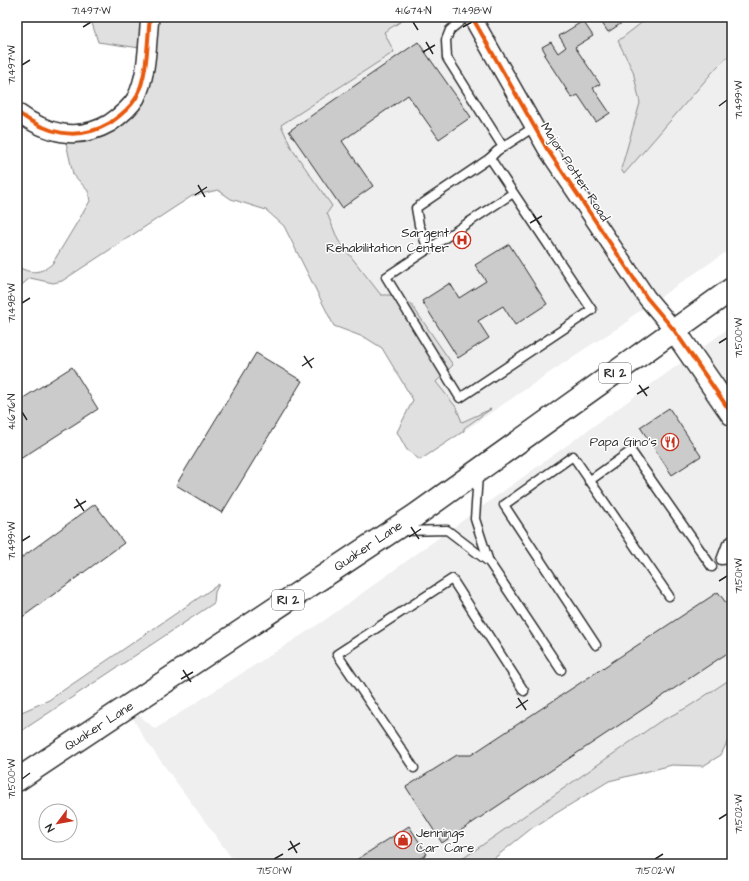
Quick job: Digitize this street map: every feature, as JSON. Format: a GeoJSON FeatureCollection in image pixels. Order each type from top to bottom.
{"type":"FeatureCollection","features":[{"type":"Feature","properties":{"kind":"main road","name":"Quaker Lane"},"geometry":{"type":"LineString","coordinates":[[17,780],[391,531],[732,289]]}},
{"type":"Feature","properties":{"kind":"main road"},"geometry":{"type":"LineString","coordinates":[[674,330],[732,414]]}},
{"type":"Feature","properties":{"kind":"street"},"geometry":{"type":"LineString","coordinates":[[17,113],[46,129],[71,134],[87,133],[115,120],[130,107],[140,88],[143,76],[150,17]]}},
{"type":"Feature","properties":{"kind":"street","name":"Major Potter Road"},"geometry":{"type":"LineString","coordinates":[[472,17],[547,149],[647,298],[674,330]]}},
{"type":"Feature","properties":{"kind":"lane"},"geometry":{"type":"LineString","coordinates":[[466,17],[450,30],[446,40],[447,58],[503,147]]}},
{"type":"Feature","properties":{"kind":"lane"},"geometry":{"type":"LineString","coordinates":[[428,249],[419,225],[416,208],[534,127]]}},
{"type":"Feature","properties":{"kind":"lane"},"geometry":{"type":"LineString","coordinates":[[490,158],[514,193],[592,310],[460,398],[386,277],[514,193]]}},
{"type":"Feature","properties":{"kind":"lane"},"geometry":{"type":"LineString","coordinates":[[589,481],[631,451],[712,567]]}},
{"type":"Feature","properties":{"kind":"lane"},"geometry":{"type":"LineString","coordinates":[[596,645],[504,505],[572,456],[669,596]]}},
{"type":"Feature","properties":{"kind":"lane"},"geometry":{"type":"LineString","coordinates":[[478,470],[475,519],[489,562],[561,670]]}},
{"type":"Feature","properties":{"kind":"lane"},"geometry":{"type":"LineString","coordinates":[[391,531],[447,530],[489,562]]}},
{"type":"Feature","properties":{"kind":"lane"},"geometry":{"type":"LineString","coordinates":[[732,540],[727,544],[721,560],[732,559]]}},
{"type":"Feature","properties":{"kind":"lane"},"geometry":{"type":"LineString","coordinates":[[414,768],[337,654],[452,579],[524,691]]}},
{"type":"Feature","properties":{"kind":"shaded area"},"geometry":{"type":"Polygon","coordinates":[[[90,17],[408,17],[384,32],[394,52],[281,125],[292,149],[332,206],[327,213],[338,240],[381,295],[395,295],[411,304],[453,365],[436,382],[456,407],[462,422],[491,409],[464,428],[464,431],[420,460],[407,450],[397,432],[413,400],[382,348],[366,338],[334,326],[284,226],[266,210],[231,199],[218,190],[192,196],[62,281],[53,283],[30,278],[17,289],[17,266],[31,272],[35,272],[43,270],[52,264],[90,201],[88,191],[73,174],[65,138],[118,115],[133,91],[140,48],[98,42],[90,17]]]}},
{"type":"Feature","properties":{"kind":"shaded area"},"geometry":{"type":"Polygon","coordinates":[[[408,17],[649,17],[618,41],[633,71],[640,103],[621,169],[732,53],[732,248],[628,319],[629,321],[583,350],[464,431],[464,428],[489,411],[460,426],[372,283],[338,240],[327,213],[275,127],[393,53],[384,32],[408,17]]]}},
{"type":"Feature","properties":{"kind":"shaded area"},"geometry":{"type":"Polygon","coordinates":[[[649,17],[732,17],[732,53],[717,67],[624,174],[621,169],[640,103],[633,71],[618,41],[649,17]]]}},
{"type":"Feature","properties":{"kind":"shaded area"},"geometry":{"type":"Polygon","coordinates":[[[732,326],[732,678],[688,707],[659,722],[455,864],[236,864],[144,738],[127,708],[131,708],[155,729],[325,620],[732,326]]]}},
{"type":"Feature","properties":{"kind":"shaded area"},"geometry":{"type":"Polygon","coordinates":[[[219,584],[215,592],[214,603],[17,734],[17,714],[49,700],[219,584]]]}},
{"type":"Feature","properties":{"kind":"shaded area"},"geometry":{"type":"Polygon","coordinates":[[[732,678],[732,732],[721,755],[703,766],[672,765],[609,781],[532,828],[487,864],[455,864],[659,722],[688,707],[732,678]]]}},
{"type":"Feature","properties":{"kind":"building"},"geometry":{"type":"Polygon","coordinates":[[[598,17],[631,17],[608,32],[598,17]]]}},
{"type":"Feature","properties":{"kind":"building"},"geometry":{"type":"Polygon","coordinates":[[[583,21],[593,36],[575,47],[600,84],[593,88],[610,113],[596,122],[578,95],[572,98],[544,55],[546,54],[542,47],[551,42],[558,53],[566,47],[559,36],[583,21]]]}},
{"type":"Feature","properties":{"kind":"building"},"geometry":{"type":"Polygon","coordinates":[[[418,42],[471,117],[439,139],[408,95],[342,141],[373,186],[342,208],[289,131],[418,42]]]}},
{"type":"Feature","properties":{"kind":"building"},"geometry":{"type":"Polygon","coordinates":[[[509,244],[547,304],[515,325],[503,306],[478,321],[489,338],[458,358],[422,301],[450,283],[459,298],[486,281],[475,265],[509,244]]]}},
{"type":"Feature","properties":{"kind":"building"},"geometry":{"type":"Polygon","coordinates":[[[256,353],[302,381],[222,513],[176,485],[256,353]]]}},
{"type":"Feature","properties":{"kind":"building"},"geometry":{"type":"Polygon","coordinates":[[[72,367],[98,409],[17,461],[17,402],[72,367]]]}},
{"type":"Feature","properties":{"kind":"building","name":"Papa Gino's"},"geometry":{"type":"Polygon","coordinates":[[[669,408],[701,456],[672,475],[640,427],[669,408]]]}},
{"type":"Feature","properties":{"kind":"building"},"geometry":{"type":"Polygon","coordinates":[[[95,504],[124,543],[17,621],[17,561],[95,504]]]}},
{"type":"Feature","properties":{"kind":"building"},"geometry":{"type":"Polygon","coordinates":[[[718,592],[732,611],[732,650],[442,843],[406,787],[457,755],[471,755],[718,592]]]}},
{"type":"Feature","properties":{"kind":"building","name":"Jennings Car Care"},"geometry":{"type":"Polygon","coordinates":[[[409,826],[427,854],[411,864],[350,864],[409,826]]]}},
{"type":"Feature","properties":{"kind":"cycle path"},"geometry":{"type":"LineString","coordinates":[[17,112],[40,126],[62,133],[74,134],[86,132],[98,129],[110,123],[131,105],[140,89],[145,69],[150,17]]}},
{"type":"Feature","properties":{"kind":"cycle path"},"geometry":{"type":"LineString","coordinates":[[472,17],[547,149],[647,298],[674,330],[732,414]]}},
{"type":"Feature","properties":{"kind":"place","name":"Sargent Rehabilitation Center"},"geometry":{"type":"Point","coordinates":[462,240]}},
{"type":"Feature","properties":{"kind":"place","name":"Papa Gino's"},"geometry":{"type":"Point","coordinates":[670,442]}},
{"type":"Feature","properties":{"kind":"place","name":"Jennings Car Care"},"geometry":{"type":"Point","coordinates":[403,840]}}]}
